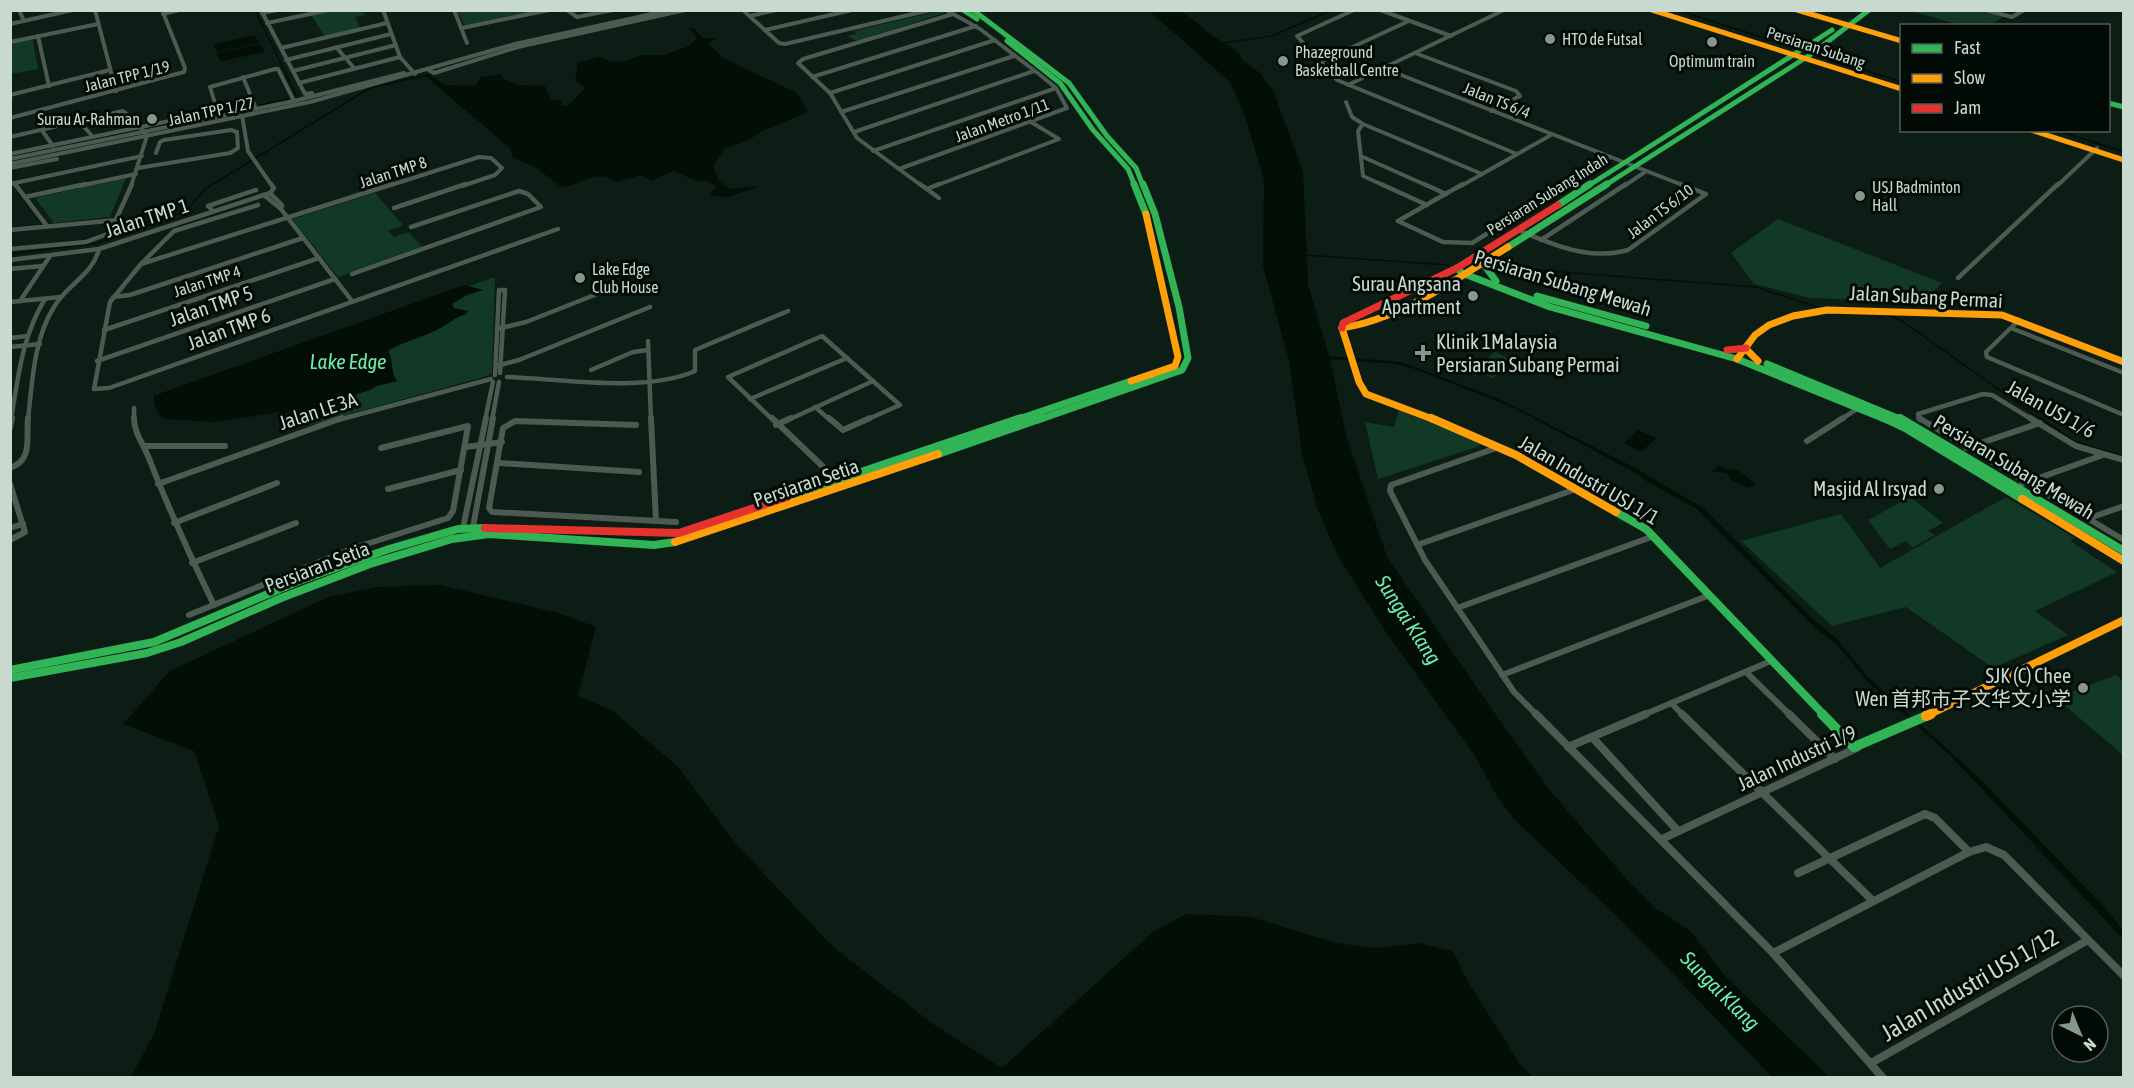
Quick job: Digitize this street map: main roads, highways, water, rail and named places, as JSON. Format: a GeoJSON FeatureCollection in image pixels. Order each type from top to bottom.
{"type":"FeatureCollection","features":[{"type":"Feature","properties":{"kind":"water","name":"Sungai Klang"},"geometry":{"type":"Polygon","coordinates":[[[1149,11],[1182,11],[1239,53],[1243,61],[1260,73],[1273,90],[1303,172],[1308,284],[1329,356],[1401,362],[1499,399],[1639,470],[1703,508],[1814,620],[1835,637],[1868,677],[1979,778],[2105,908],[2123,930],[2123,939],[1951,756],[1868,682],[1835,643],[1816,629],[1697,509],[1634,472],[1514,408],[1415,369],[1396,364],[1330,359],[1346,435],[1387,557],[1500,721],[1551,792],[1630,883],[1655,908],[1690,931],[1725,976],[1829,1077],[1772,1077],[1627,926],[1515,820],[1497,796],[1475,756],[1386,632],[1338,556],[1317,508],[1302,453],[1289,361],[1263,266],[1264,180],[1245,116],[1230,82],[1149,11]]]}},
{"type":"Feature","properties":{"kind":"water"},"geometry":{"type":"Polygon","coordinates":[[[690,28],[695,29],[703,38],[717,38],[708,43],[723,58],[797,93],[808,112],[762,131],[749,140],[724,149],[713,166],[719,181],[729,189],[762,186],[727,197],[710,195],[716,186],[707,181],[699,182],[673,171],[651,181],[641,175],[616,182],[603,176],[561,187],[535,167],[513,158],[510,148],[424,75],[428,74],[445,85],[475,86],[481,77],[502,74],[502,78],[519,85],[545,86],[550,99],[562,101],[561,106],[568,106],[585,88],[575,81],[578,62],[600,57],[623,62],[642,55],[664,55],[689,46],[697,38],[690,28]]]}},
{"type":"Feature","properties":{"kind":"water"},"geometry":{"type":"Polygon","coordinates":[[[255,35],[259,43],[217,52],[213,44],[255,35]]]}},
{"type":"Feature","properties":{"kind":"water"},"geometry":{"type":"Polygon","coordinates":[[[260,44],[265,52],[221,61],[216,53],[260,44]]]}},
{"type":"Feature","properties":{"kind":"water","name":"Lake Edge"},"geometry":{"type":"Polygon","coordinates":[[[464,285],[483,290],[467,295],[452,304],[454,308],[468,311],[466,314],[437,330],[388,351],[393,374],[397,381],[295,415],[280,412],[215,422],[165,419],[155,406],[153,396],[464,285]]]}},
{"type":"Feature","properties":{"kind":"water"},"geometry":{"type":"Polygon","coordinates":[[[1638,430],[1656,438],[1641,452],[1624,443],[1638,430]]]}},
{"type":"Feature","properties":{"kind":"water"},"geometry":{"type":"Polygon","coordinates":[[[1719,466],[1729,470],[1736,469],[1754,482],[1754,486],[1748,488],[1731,480],[1727,473],[1711,471],[1719,466]]]}},
{"type":"Feature","properties":{"kind":"water"},"geometry":{"type":"Polygon","coordinates":[[[440,585],[559,613],[596,627],[578,696],[613,711],[678,767],[738,846],[832,946],[933,1024],[1002,1068],[1153,932],[1186,914],[1251,917],[1336,943],[1376,948],[1419,943],[1454,952],[1464,975],[1521,1066],[1533,1077],[131,1077],[154,1034],[219,826],[194,751],[123,724],[170,671],[328,597],[379,587],[440,585]]]}},
{"type":"Feature","properties":{"kind":"waterway"},"geometry":{"type":"LineString","coordinates":[[255,10],[297,97]]}},
{"type":"Feature","properties":{"kind":"waterway"},"geometry":{"type":"LineString","coordinates":[[1223,43],[1272,36],[1332,10]]}},
{"type":"Feature","properties":{"kind":"waterway"},"geometry":{"type":"LineString","coordinates":[[1677,10],[1799,49]]}},
{"type":"Feature","properties":{"kind":"waterway"},"geometry":{"type":"LineString","coordinates":[[1804,51],[1900,81]]}},
{"type":"Feature","properties":{"kind":"waterway"},"geometry":{"type":"LineString","coordinates":[[10,254],[97,243],[186,211],[205,189],[370,88],[426,75]]}},
{"type":"Feature","properties":{"kind":"waterway"},"geometry":{"type":"LineString","coordinates":[[260,105],[289,99]]}},
{"type":"Feature","properties":{"kind":"waterway"},"geometry":{"type":"LineString","coordinates":[[223,112],[251,106]]}},
{"type":"Feature","properties":{"kind":"waterway"},"geometry":{"type":"LineString","coordinates":[[148,128],[214,114]]}},
{"type":"Feature","properties":{"kind":"waterway"},"geometry":{"type":"LineString","coordinates":[[78,142],[139,129]]}},
{"type":"Feature","properties":{"kind":"waterway"},"geometry":{"type":"LineString","coordinates":[[2062,132],[2124,152]]}},
{"type":"Feature","properties":{"kind":"waterway"},"geometry":{"type":"LineString","coordinates":[[1305,255],[1448,265]]}},
{"type":"Feature","properties":{"kind":"waterway"},"geometry":{"type":"LineString","coordinates":[[1494,267],[1756,287],[1816,307]]}},
{"type":"Feature","properties":{"kind":"waterway"},"geometry":{"type":"LineString","coordinates":[[1889,315],[1902,321],[2042,420]]}},
{"type":"Feature","properties":{"kind":"waterway"},"geometry":{"type":"LineString","coordinates":[[2040,418],[2075,442],[2124,457]]}},
{"type":"Feature","properties":{"kind":"place","name":"HTO de Futsal"},"geometry":{"type":"Point","coordinates":[1550,39]}},
{"type":"Feature","properties":{"kind":"place","name":"Optimum train"},"geometry":{"type":"Point","coordinates":[1712,42]}},
{"type":"Feature","properties":{"kind":"place","name":"Phazeground Basketball Centre"},"geometry":{"type":"Point","coordinates":[1283,61]}},
{"type":"Feature","properties":{"kind":"place","name":"Surau Ar-Rahman"},"geometry":{"type":"Point","coordinates":[152,119]}},
{"type":"Feature","properties":{"kind":"place","name":"USJ Badminton Hall"},"geometry":{"type":"Point","coordinates":[1860,196]}},
{"type":"Feature","properties":{"kind":"place","name":"Lake Edge Club House"},"geometry":{"type":"Point","coordinates":[580,278]}},
{"type":"Feature","properties":{"kind":"place","name":"Surau Angsana Apartment"},"geometry":{"type":"Point","coordinates":[1473,296]}},
{"type":"Feature","properties":{"kind":"place","name":"Klinik 1Malaysia Persiaran Subang Permai"},"geometry":{"type":"Point","coordinates":[1423,353]}},
{"type":"Feature","properties":{"kind":"place","name":"Masjid Al Irsyad"},"geometry":{"type":"Point","coordinates":[1939,489]}},
{"type":"Feature","properties":{"kind":"place","name":"SJK (C) Chee Wen 首邦市子文华文小学"},"geometry":{"type":"Point","coordinates":[2083,688]}}]}
